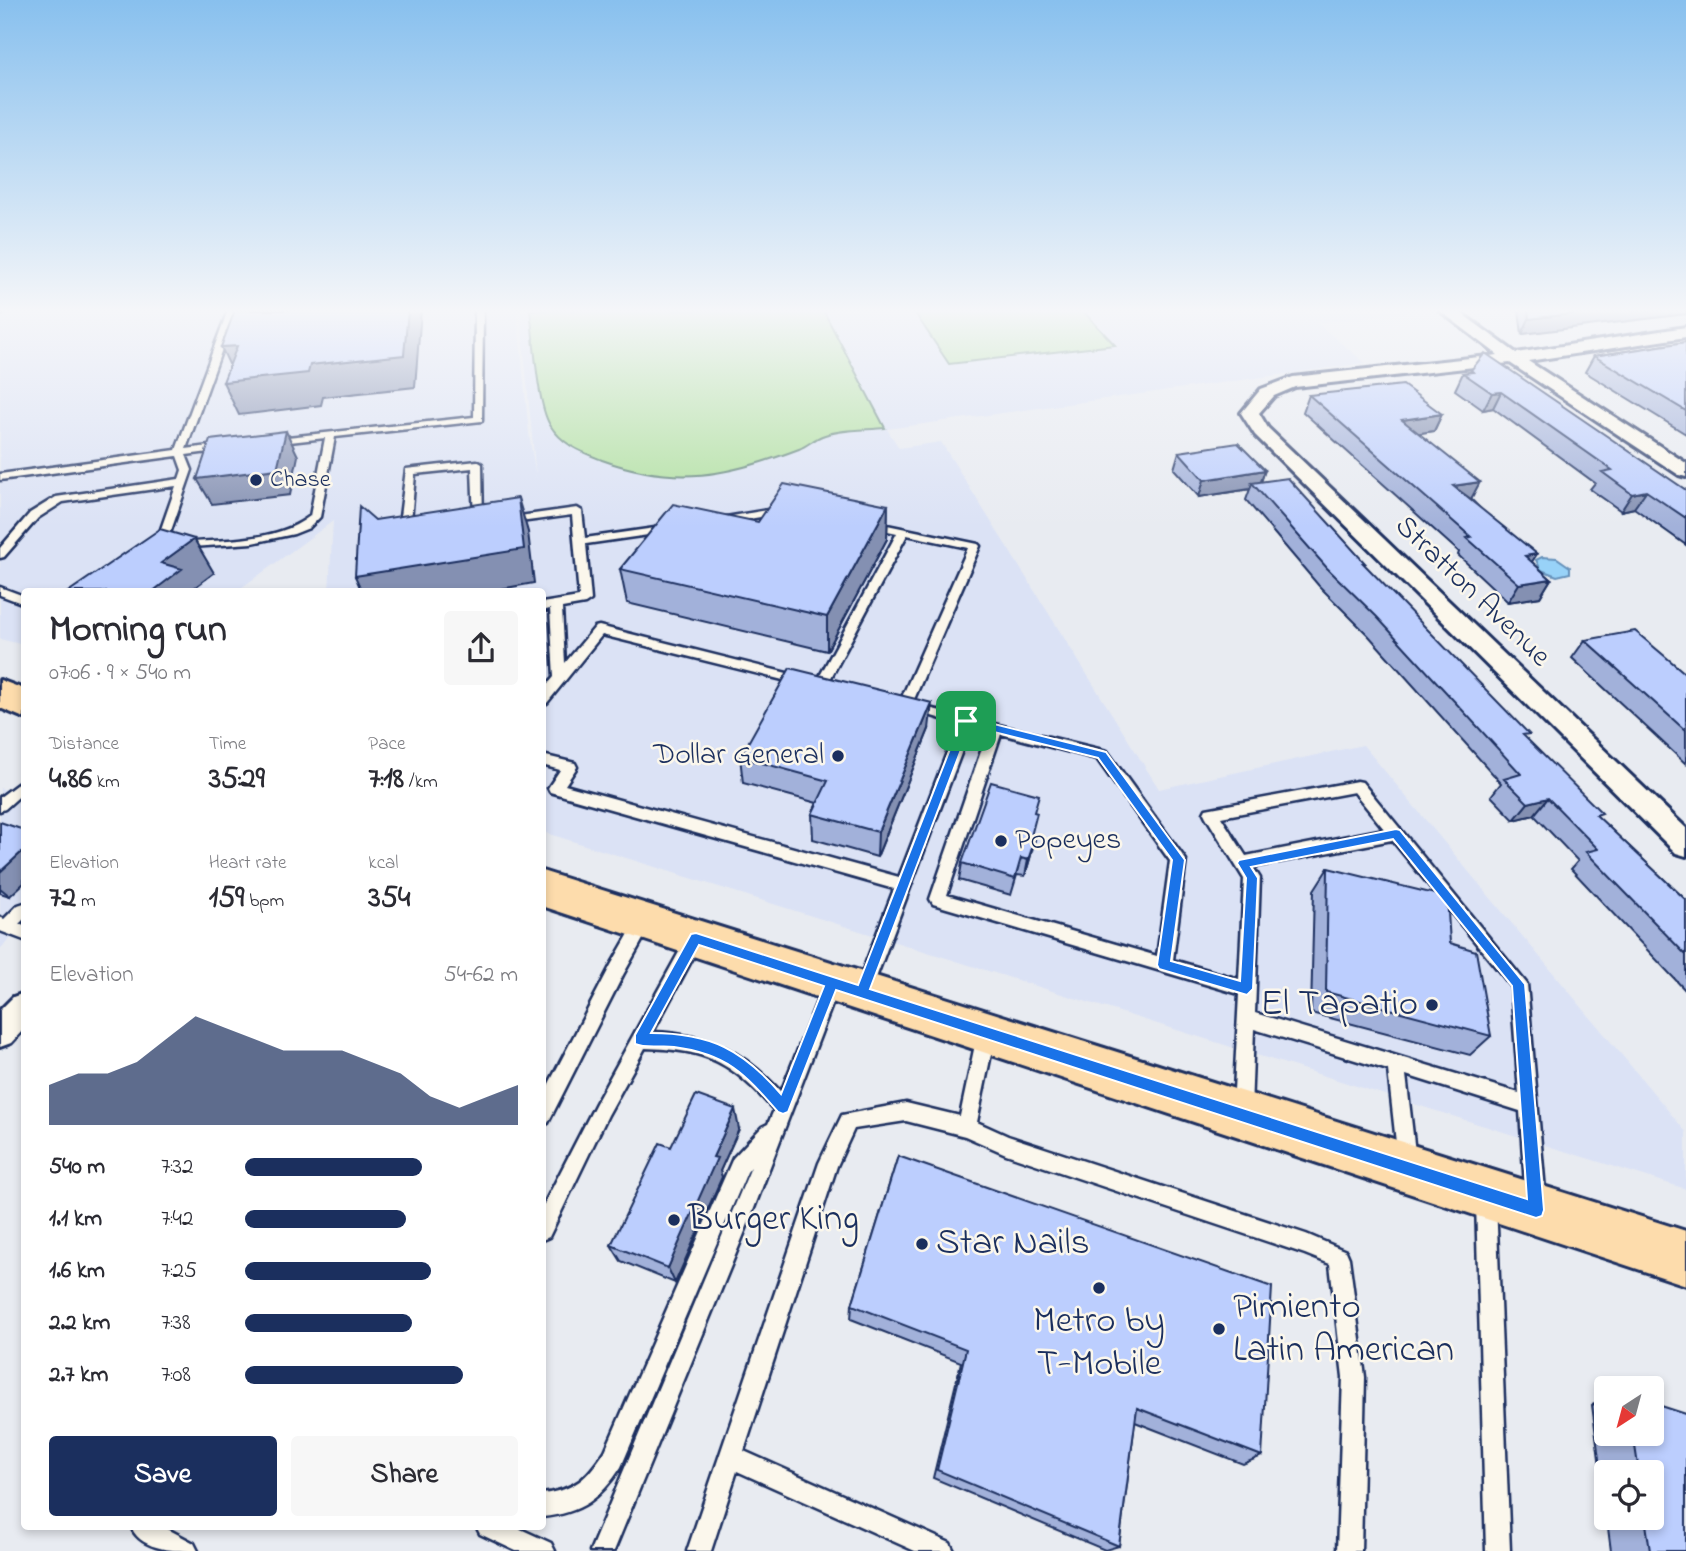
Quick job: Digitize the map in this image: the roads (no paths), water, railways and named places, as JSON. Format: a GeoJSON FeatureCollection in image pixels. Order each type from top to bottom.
{"type":"FeatureCollection","features":[{"type":"Feature","properties":{"kind":"main road"},"geometry":{"type":"LineString","coordinates":[[0,692],[21,703]]}},
{"type":"Feature","properties":{"kind":"main road"},"geometry":{"type":"LineString","coordinates":[[0,725],[21,728]]}},
{"type":"Feature","properties":{"kind":"main road"},"geometry":{"type":"LineString","coordinates":[[546,891],[1686,1258]]}},
{"type":"Feature","properties":{"kind":"street","name":"Stratton Avenue"},"geometry":{"type":"LineString","coordinates":[[1305,382],[1283,385],[1258,398],[1251,413],[1261,431],[1686,845]]}},
{"type":"Feature","properties":{"kind":"street"},"geometry":{"type":"LineString","coordinates":[[1550,382],[1686,471]]}},
{"type":"Feature","properties":{"kind":"street"},"geometry":{"type":"LineString","coordinates":[[0,1032],[21,1010]]}},
{"type":"Feature","properties":{"kind":"lane"},"geometry":{"type":"LineString","coordinates":[[205,382],[180,452],[187,470],[157,553],[284,534],[311,522],[315,517],[331,434]]}},
{"type":"Feature","properties":{"kind":"lane"},"geometry":{"type":"LineString","coordinates":[[262,442],[479,419],[479,382]]}},
{"type":"Feature","properties":{"kind":"lane"},"geometry":{"type":"LineString","coordinates":[[0,477],[235,446]]}},
{"type":"Feature","properties":{"kind":"lane"},"geometry":{"type":"LineString","coordinates":[[416,534],[404,536],[410,471],[477,464],[473,526],[577,511],[585,600],[549,606],[560,678]]}},
{"type":"Feature","properties":{"kind":"lane"},"geometry":{"type":"LineString","coordinates":[[0,555],[34,514],[60,499],[183,482]]}},
{"type":"Feature","properties":{"kind":"lane"},"geometry":{"type":"LineString","coordinates":[[714,522],[795,509]]}},
{"type":"Feature","properties":{"kind":"lane"},"geometry":{"type":"LineString","coordinates":[[849,520],[974,546],[899,704],[1102,755],[1178,860],[1164,965]]}},
{"type":"Feature","properties":{"kind":"lane"},"geometry":{"type":"LineString","coordinates":[[579,542],[687,526]]}},
{"type":"Feature","properties":{"kind":"lane"},"geometry":{"type":"LineString","coordinates":[[546,695],[599,630],[827,686],[903,531]]}},
{"type":"Feature","properties":{"kind":"lane"},"geometry":{"type":"LineString","coordinates":[[0,591],[21,599]]}},
{"type":"Feature","properties":{"kind":"lane"},"geometry":{"type":"LineString","coordinates":[[602,1551],[779,1117],[903,885],[966,721]]}},
{"type":"Feature","properties":{"kind":"lane"},"geometry":{"type":"LineString","coordinates":[[996,729],[938,899],[1247,989]]}},
{"type":"Feature","properties":{"kind":"lane"},"geometry":{"type":"LineString","coordinates":[[546,761],[570,767],[555,788],[903,885]]}},
{"type":"Feature","properties":{"kind":"lane"},"geometry":{"type":"LineString","coordinates":[[1243,1116],[1252,878],[1211,813],[1357,786],[1518,984],[1536,1210]]}},
{"type":"Feature","properties":{"kind":"lane"},"geometry":{"type":"LineString","coordinates":[[0,805],[21,792]]}},
{"type":"Feature","properties":{"kind":"lane"},"geometry":{"type":"LineString","coordinates":[[1243,863],[1396,833]]}},
{"type":"Feature","properties":{"kind":"lane"},"geometry":{"type":"LineString","coordinates":[[4,925],[21,912]]}},
{"type":"Feature","properties":{"kind":"lane"},"geometry":{"type":"LineString","coordinates":[[546,1109],[645,921]]}},
{"type":"Feature","properties":{"kind":"lane"},"geometry":{"type":"LineString","coordinates":[[4,925],[21,932]]}},
{"type":"Feature","properties":{"kind":"lane"},"geometry":{"type":"LineString","coordinates":[[546,1222],[602,1109],[696,938]]}},
{"type":"Feature","properties":{"kind":"lane"},"geometry":{"type":"LineString","coordinates":[[1245,1018],[1527,1104]]}},
{"type":"Feature","properties":{"kind":"lane"},"geometry":{"type":"LineString","coordinates":[[967,1127],[986,1033]]}},
{"type":"Feature","properties":{"kind":"lane"},"geometry":{"type":"LineString","coordinates":[[640,1040],[672,1040],[719,1050],[753,1072],[779,1117]]}},
{"type":"Feature","properties":{"kind":"lane"},"geometry":{"type":"LineString","coordinates":[[1396,1064],[1408,1169]]}},
{"type":"Feature","properties":{"kind":"lane"},"geometry":{"type":"LineString","coordinates":[[699,1551],[828,1163],[848,1121],[906,1112],[967,1127],[1006,1145],[1306,1244],[1339,1258],[1354,1377],[1349,1551]]}},
{"type":"Feature","properties":{"kind":"lane"},"geometry":{"type":"LineString","coordinates":[[546,1505],[576,1500],[596,1485],[613,1459],[740,1165],[779,1117]]}},
{"type":"Feature","properties":{"kind":"lane"},"geometry":{"type":"LineString","coordinates":[[1485,1194],[1498,1551]]}},
{"type":"Feature","properties":{"kind":"lane"},"geometry":{"type":"LineString","coordinates":[[730,1456],[942,1551]]}},
{"type":"Feature","properties":{"kind":"lane"},"geometry":{"type":"LineString","coordinates":[[146,1530],[186,1551]]}},
{"type":"Feature","properties":{"kind":"lane"},"geometry":{"type":"LineString","coordinates":[[497,1530],[543,1551]]}},
{"type":"Feature","properties":{"kind":"water"},"geometry":{"type":"Polygon","coordinates":[[[1542,557],[1557,558],[1570,567],[1570,573],[1557,576],[1541,570],[1536,560],[1542,557]]]}},
{"type":"Feature","properties":{"kind":"place","name":"Chase"},"geometry":{"type":"Point","coordinates":[256,480]}},
{"type":"Feature","properties":{"kind":"place","name":"Dollar General"},"geometry":{"type":"Point","coordinates":[838,756]}},
{"type":"Feature","properties":{"kind":"place","name":"Popeyes"},"geometry":{"type":"Point","coordinates":[1001,841]}},
{"type":"Feature","properties":{"kind":"place","name":"El Tapatio"},"geometry":{"type":"Point","coordinates":[1432,1005]}},
{"type":"Feature","properties":{"kind":"place","name":"Burger King"},"geometry":{"type":"Point","coordinates":[674,1220]}},
{"type":"Feature","properties":{"kind":"place","name":"Star Nails"},"geometry":{"type":"Point","coordinates":[922,1244]}},
{"type":"Feature","properties":{"kind":"place","name":"Metro by T-Mobile"},"geometry":{"type":"Point","coordinates":[1099,1288]}},
{"type":"Feature","properties":{"kind":"place","name":"Pimiento Latin American"},"geometry":{"type":"Point","coordinates":[1219,1329]}}]}
